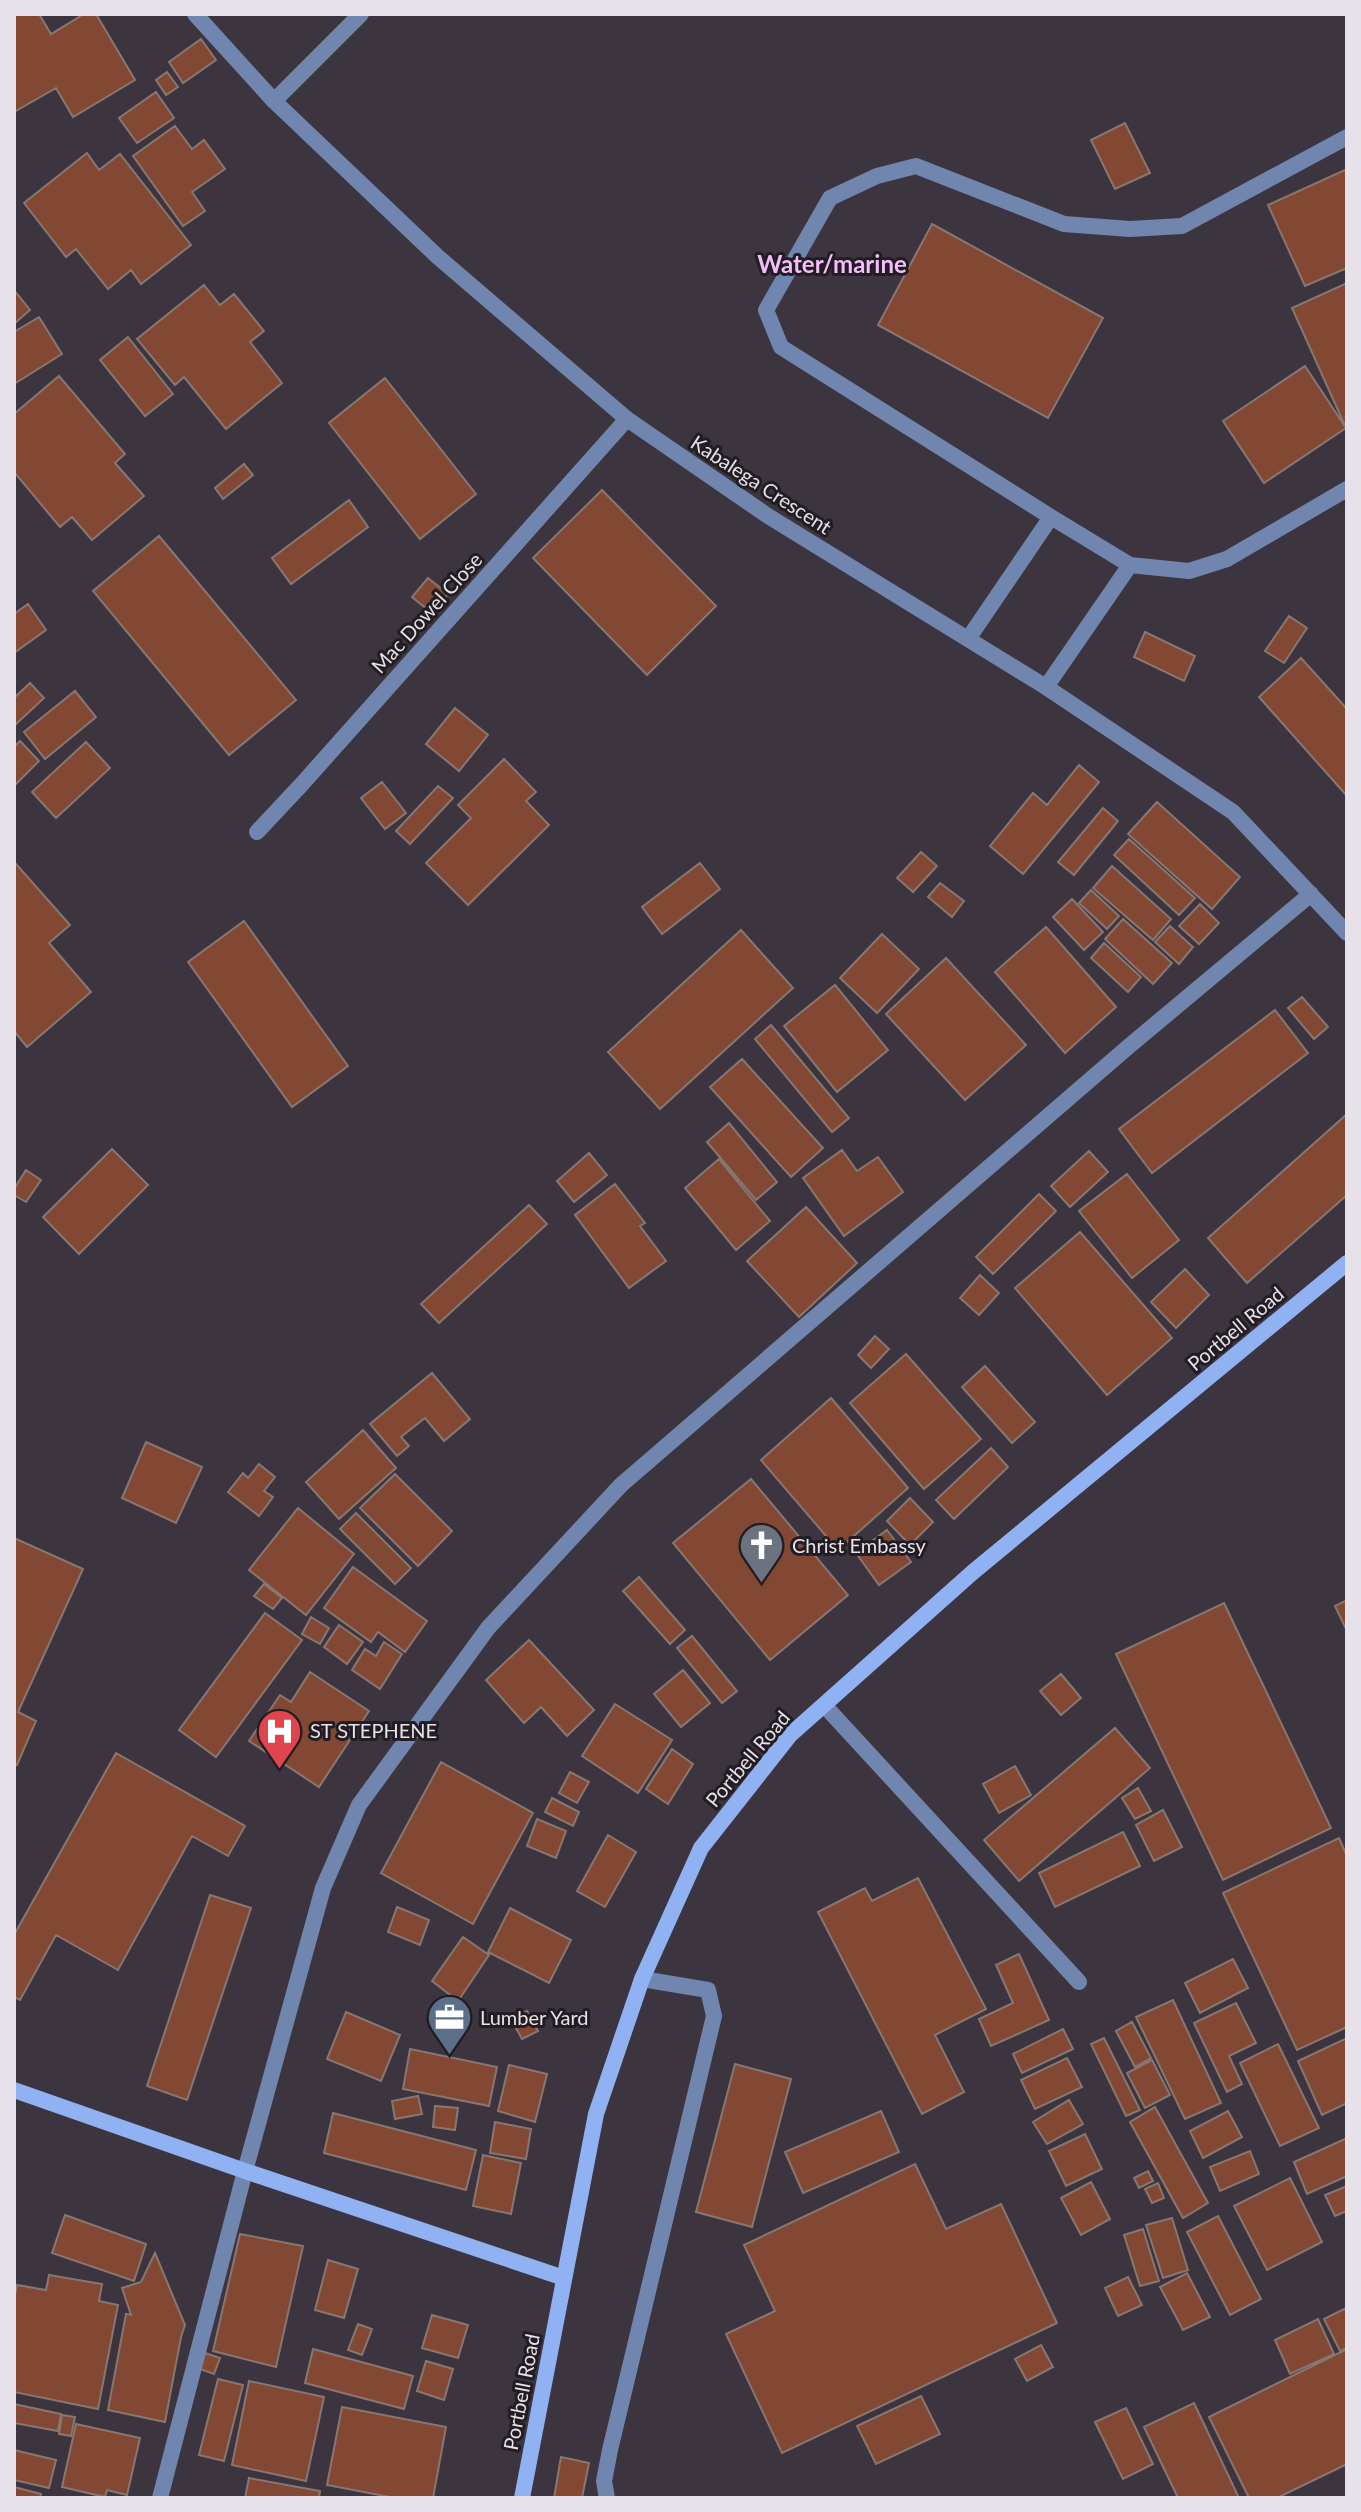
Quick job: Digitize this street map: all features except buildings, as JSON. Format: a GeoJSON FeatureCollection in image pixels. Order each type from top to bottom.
{"type":"FeatureCollection","features":[{"type":"Feature","properties":{"kind":"main road","name":"Portbell Road"},"geometry":{"type":"LineString","coordinates":[[522,2498],[596,2114],[642,1979],[701,1848],[790,1735],[973,1572],[1347,1263]]}},
{"type":"Feature","properties":{"kind":"main road"},"geometry":{"type":"LineString","coordinates":[[14,2090],[564,2278]]}},
{"type":"Feature","properties":{"kind":"street","name":"Kabalega Crescent"},"geometry":{"type":"LineString","coordinates":[[195,14],[274,101],[438,257],[627,419],[768,516],[1046,687],[1233,812],[1347,933]]}},
{"type":"Feature","properties":{"kind":"street"},"geometry":{"type":"LineString","coordinates":[[274,101],[361,14]]}},
{"type":"Feature","properties":{"kind":"street"},"geometry":{"type":"LineString","coordinates":[[1347,137],[1182,226],[1130,229],[1064,224],[916,166],[877,176],[830,198],[766,310],[781,347],[1130,565],[1189,571],[1227,559],[1347,489]]}},
{"type":"Feature","properties":{"kind":"street","name":"Mac Dowel Close"},"geometry":{"type":"LineString","coordinates":[[257,832],[627,419]]}},
{"type":"Feature","properties":{"kind":"street"},"geometry":{"type":"LineString","coordinates":[[968,639],[1051,517]]}},
{"type":"Feature","properties":{"kind":"street"},"geometry":{"type":"LineString","coordinates":[[1046,687],[1130,565]]}},
{"type":"Feature","properties":{"kind":"street"},"geometry":{"type":"LineString","coordinates":[[160,2498],[323,1888],[359,1805],[488,1628],[621,1485],[1128,1047],[1311,894]]}},
{"type":"Feature","properties":{"kind":"street"},"geometry":{"type":"LineString","coordinates":[[824,1705],[1079,1982]]}},
{"type":"Feature","properties":{"kind":"street"},"geometry":{"type":"LineString","coordinates":[[607,2498],[604,2481],[610,2450],[714,2016],[708,1990],[642,1979]]}},
{"type":"Feature","properties":{"kind":"place","name":"Christ Embassy"},"geometry":{"type":"Point","coordinates":[761,1585]}},
{"type":"Feature","properties":{"kind":"place","name":"ST STEPHENE"},"geometry":{"type":"Point","coordinates":[279,1770]}},
{"type":"Feature","properties":{"kind":"place","name":"Lumber Yard"},"geometry":{"type":"Point","coordinates":[449,2057]}},
{"type":"Feature","properties":{"kind":"district","name":"Water/marine"},"geometry":{"type":"Point","coordinates":[832,265]}}]}
